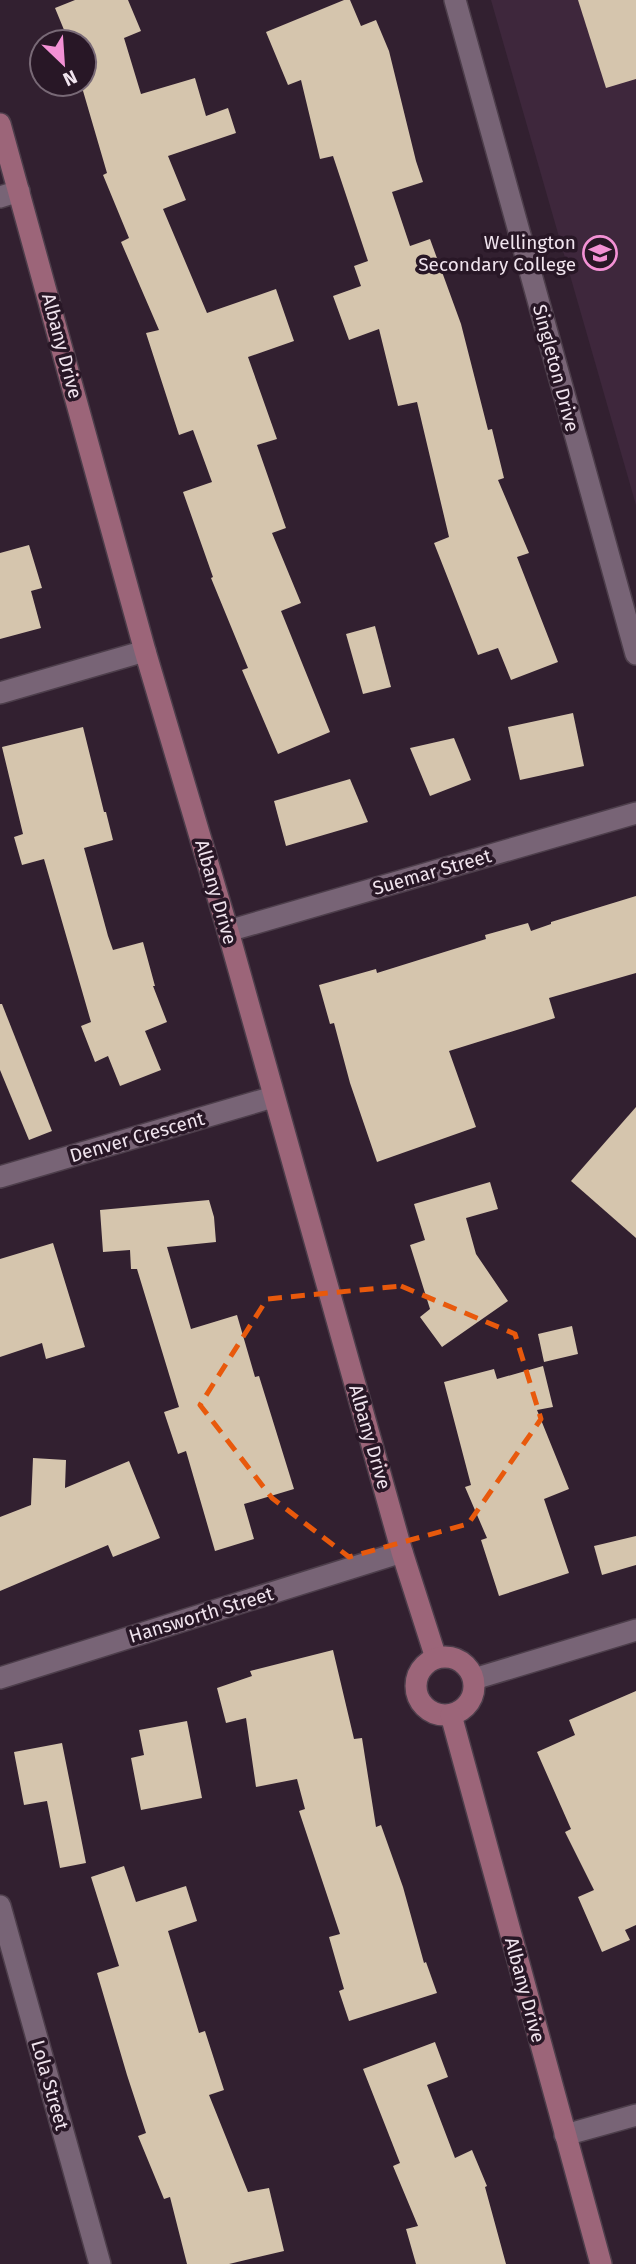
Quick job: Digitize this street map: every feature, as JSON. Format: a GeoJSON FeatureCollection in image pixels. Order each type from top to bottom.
{"type":"FeatureCollection","features":[{"type":"Feature","properties":{"kind":"street","name":"Singleton Drive"},"geometry":{"type":"LineString","coordinates":[[455,0],[636,654]]}},
{"type":"Feature","properties":{"kind":"street","name":"Albany Drive"},"geometry":{"type":"LineString","coordinates":[[0,124],[10,194],[228,931],[402,1552],[436,1658]]}},
{"type":"Feature","properties":{"kind":"street"},"geometry":{"type":"LineString","coordinates":[[0,693],[145,651]]}},
{"type":"Feature","properties":{"kind":"street","name":"Suemar Street"},"geometry":{"type":"LineString","coordinates":[[228,931],[636,813]]}},
{"type":"Feature","properties":{"kind":"street","name":"Denver Crescent"},"geometry":{"type":"LineString","coordinates":[[0,1177],[273,1097]]}},
{"type":"Feature","properties":{"kind":"street","name":"Hansworth Street"},"geometry":{"type":"LineString","coordinates":[[0,1678],[402,1552]]}},
{"type":"Feature","properties":{"kind":"street"},"geometry":{"type":"LineString","coordinates":[[474,1679],[636,1630]]}},
{"type":"Feature","properties":{"kind":"street"},"geometry":{"type":"LineString","coordinates":[[436,1658],[455,1659],[470,1670],[475,1689],[468,1706],[460,1712],[442,1716],[424,1707],[416,1689],[417,1679],[427,1663],[436,1658]]}},
{"type":"Feature","properties":{"kind":"street","name":"Albany Drive"},"geometry":{"type":"LineString","coordinates":[[451,1715],[601,2264]]}},
{"type":"Feature","properties":{"kind":"street","name":"Lola Street"},"geometry":{"type":"LineString","coordinates":[[0,1906],[100,2264]]}},
{"type":"Feature","properties":{"kind":"street"},"geometry":{"type":"LineString","coordinates":[[565,2135],[636,2115]]}},
{"type":"Feature","properties":{"kind":"highlighted area"},"geometry":{"type":"Polygon","coordinates":[[[401,1286],[515,1334],[541,1419],[468,1524],[349,1557],[272,1498],[200,1405],[267,1299],[401,1286]]]}},
{"type":"Feature","properties":{"kind":"shaded area","name":"Wellington Secondary College"},"geometry":{"type":"Polygon","coordinates":[[[491,0],[636,0],[636,505],[491,0]]]}},
{"type":"Feature","properties":{"kind":"building"},"geometry":{"type":"Polygon","coordinates":[[[75,0],[128,0],[141,31],[124,38],[141,94],[195,78],[206,116],[228,108],[236,133],[168,156],[186,200],[163,209],[207,313],[276,289],[294,341],[248,357],[277,439],[257,445],[286,528],[272,533],[301,603],[281,611],[330,732],[278,754],[242,670],[248,668],[211,578],[213,577],[183,492],[212,482],[193,430],[179,435],[146,333],[159,330],[121,242],[129,238],[103,175],[107,173],[85,98],[98,98],[98,28],[63,28],[55,8],[75,0]]]}},
{"type":"Feature","properties":{"kind":"building"},"geometry":{"type":"Polygon","coordinates":[[[344,0],[350,0],[361,26],[376,20],[389,51],[423,182],[392,192],[410,246],[430,239],[461,324],[488,430],[492,429],[504,478],[498,480],[529,553],[517,557],[558,662],[511,680],[498,648],[478,655],[434,543],[449,537],[417,402],[398,406],[379,329],[349,340],[333,296],[361,286],[354,266],[368,261],[333,156],[320,159],[301,80],[288,85],[266,32],[344,0]]]}},
{"type":"Feature","properties":{"kind":"building"},"geometry":{"type":"Polygon","coordinates":[[[578,0],[636,0],[636,79],[606,88],[578,0]]]}},
{"type":"Feature","properties":{"kind":"building"},"geometry":{"type":"Polygon","coordinates":[[[29,545],[42,588],[31,591],[41,628],[0,639],[0,553],[29,545]]]}},
{"type":"Feature","properties":{"kind":"building"},"geometry":{"type":"Polygon","coordinates":[[[375,626],[391,687],[363,694],[346,634],[375,626]]]}},
{"type":"Feature","properties":{"kind":"building"},"geometry":{"type":"Polygon","coordinates":[[[573,713],[584,766],[520,780],[508,727],[573,713]]]}},
{"type":"Feature","properties":{"kind":"building"},"geometry":{"type":"Polygon","coordinates":[[[83,727],[113,840],[84,848],[108,936],[113,950],[143,942],[153,986],[167,1022],[145,1031],[161,1070],[120,1086],[108,1056],[95,1062],[81,1026],[91,1022],[44,859],[22,865],[14,837],[23,834],[2,747],[83,727]]]}},
{"type":"Feature","properties":{"kind":"building"},"geometry":{"type":"Polygon","coordinates":[[[454,738],[471,780],[430,796],[410,748],[454,738]]]}},
{"type":"Feature","properties":{"kind":"building"},"geometry":{"type":"Polygon","coordinates":[[[350,779],[368,822],[286,846],[274,801],[350,779]]]}},
{"type":"Feature","properties":{"kind":"building"},"geometry":{"type":"Polygon","coordinates":[[[636,896],[636,973],[549,998],[555,1018],[449,1051],[476,1127],[377,1162],[350,1083],[334,1023],[330,1024],[319,985],[376,969],[377,973],[486,939],[485,935],[528,923],[531,931],[551,922],[636,896]]]}},
{"type":"Feature","properties":{"kind":"building"},"geometry":{"type":"Polygon","coordinates":[[[0,1004],[52,1131],[29,1140],[0,1070],[0,1004]]]}},
{"type":"Feature","properties":{"kind":"building"},"geometry":{"type":"Polygon","coordinates":[[[636,1107],[636,1238],[571,1181],[636,1107]]]}},
{"type":"Feature","properties":{"kind":"building"},"geometry":{"type":"Polygon","coordinates":[[[490,1182],[498,1209],[466,1218],[476,1254],[508,1301],[442,1347],[420,1317],[430,1309],[410,1245],[425,1240],[414,1204],[490,1182]]]}},
{"type":"Feature","properties":{"kind":"building"},"geometry":{"type":"Polygon","coordinates":[[[209,1200],[214,1217],[216,1242],[167,1247],[191,1329],[237,1315],[255,1377],[259,1376],[294,1489],[244,1504],[254,1539],[215,1551],[186,1451],[178,1454],[164,1412],[179,1407],[137,1269],[131,1269],[130,1250],[103,1252],[100,1210],[209,1200]]]}},
{"type":"Feature","properties":{"kind":"building"},"geometry":{"type":"Polygon","coordinates":[[[53,1243],[85,1347],[46,1359],[42,1343],[0,1357],[0,1259],[53,1243]]]}},
{"type":"Feature","properties":{"kind":"building"},"geometry":{"type":"Polygon","coordinates":[[[572,1326],[578,1354],[544,1362],[538,1334],[572,1326]]]}},
{"type":"Feature","properties":{"kind":"building"},"geometry":{"type":"Polygon","coordinates":[[[543,1366],[553,1407],[537,1410],[569,1489],[544,1499],[569,1573],[499,1596],[481,1540],[487,1538],[465,1487],[471,1485],[444,1382],[494,1369],[497,1379],[543,1366]]]}},
{"type":"Feature","properties":{"kind":"building"},"geometry":{"type":"Polygon","coordinates":[[[33,1458],[66,1460],[65,1488],[129,1461],[160,1538],[113,1557],[108,1545],[0,1591],[0,1517],[31,1505],[33,1458]]]}},
{"type":"Feature","properties":{"kind":"building"},"geometry":{"type":"Polygon","coordinates":[[[636,1536],[636,1565],[602,1575],[594,1546],[636,1536]]]}},
{"type":"Feature","properties":{"kind":"building"},"geometry":{"type":"Polygon","coordinates":[[[333,1650],[354,1739],[362,1738],[376,1827],[381,1825],[403,1887],[424,1963],[426,1962],[437,1993],[349,2021],[339,1991],[344,1989],[329,1937],[340,1934],[299,1811],[305,1809],[297,1779],[256,1787],[246,1718],[226,1723],[217,1688],[252,1676],[250,1671],[333,1650]]]}},
{"type":"Feature","properties":{"kind":"building"},"geometry":{"type":"Polygon","coordinates":[[[636,1691],[636,1925],[625,1930],[630,1940],[602,1952],[578,1897],[594,1890],[565,1832],[571,1829],[537,1752],[575,1735],[569,1720],[636,1691]]]}},
{"type":"Feature","properties":{"kind":"building"},"geometry":{"type":"Polygon","coordinates":[[[187,1721],[202,1798],[141,1810],[131,1758],[144,1755],[139,1730],[187,1721]]]}},
{"type":"Feature","properties":{"kind":"building"},"geometry":{"type":"Polygon","coordinates":[[[62,1743],[86,1863],[60,1868],[47,1801],[24,1805],[14,1752],[62,1743]]]}},
{"type":"Feature","properties":{"kind":"building"},"geometry":{"type":"Polygon","coordinates":[[[124,1866],[136,1902],[186,1886],[197,1921],[168,1931],[199,2033],[205,2031],[224,2090],[209,2095],[248,2192],[269,2188],[284,2251],[229,2264],[187,2264],[170,2197],[164,2199],[138,2136],[146,2133],[97,1973],[119,1966],[91,1877],[124,1866]]]}},
{"type":"Feature","properties":{"kind":"building"},"geometry":{"type":"Polygon","coordinates":[[[435,2042],[448,2077],[427,2085],[455,2158],[472,2150],[487,2186],[485,2187],[506,2264],[416,2264],[406,2229],[418,2226],[393,2166],[400,2163],[363,2069],[435,2042]]]}},
{"type":"Feature","properties":{"kind":"place","name":"Wellington Secondary College"},"geometry":{"type":"Point","coordinates":[600,253]}}]}
